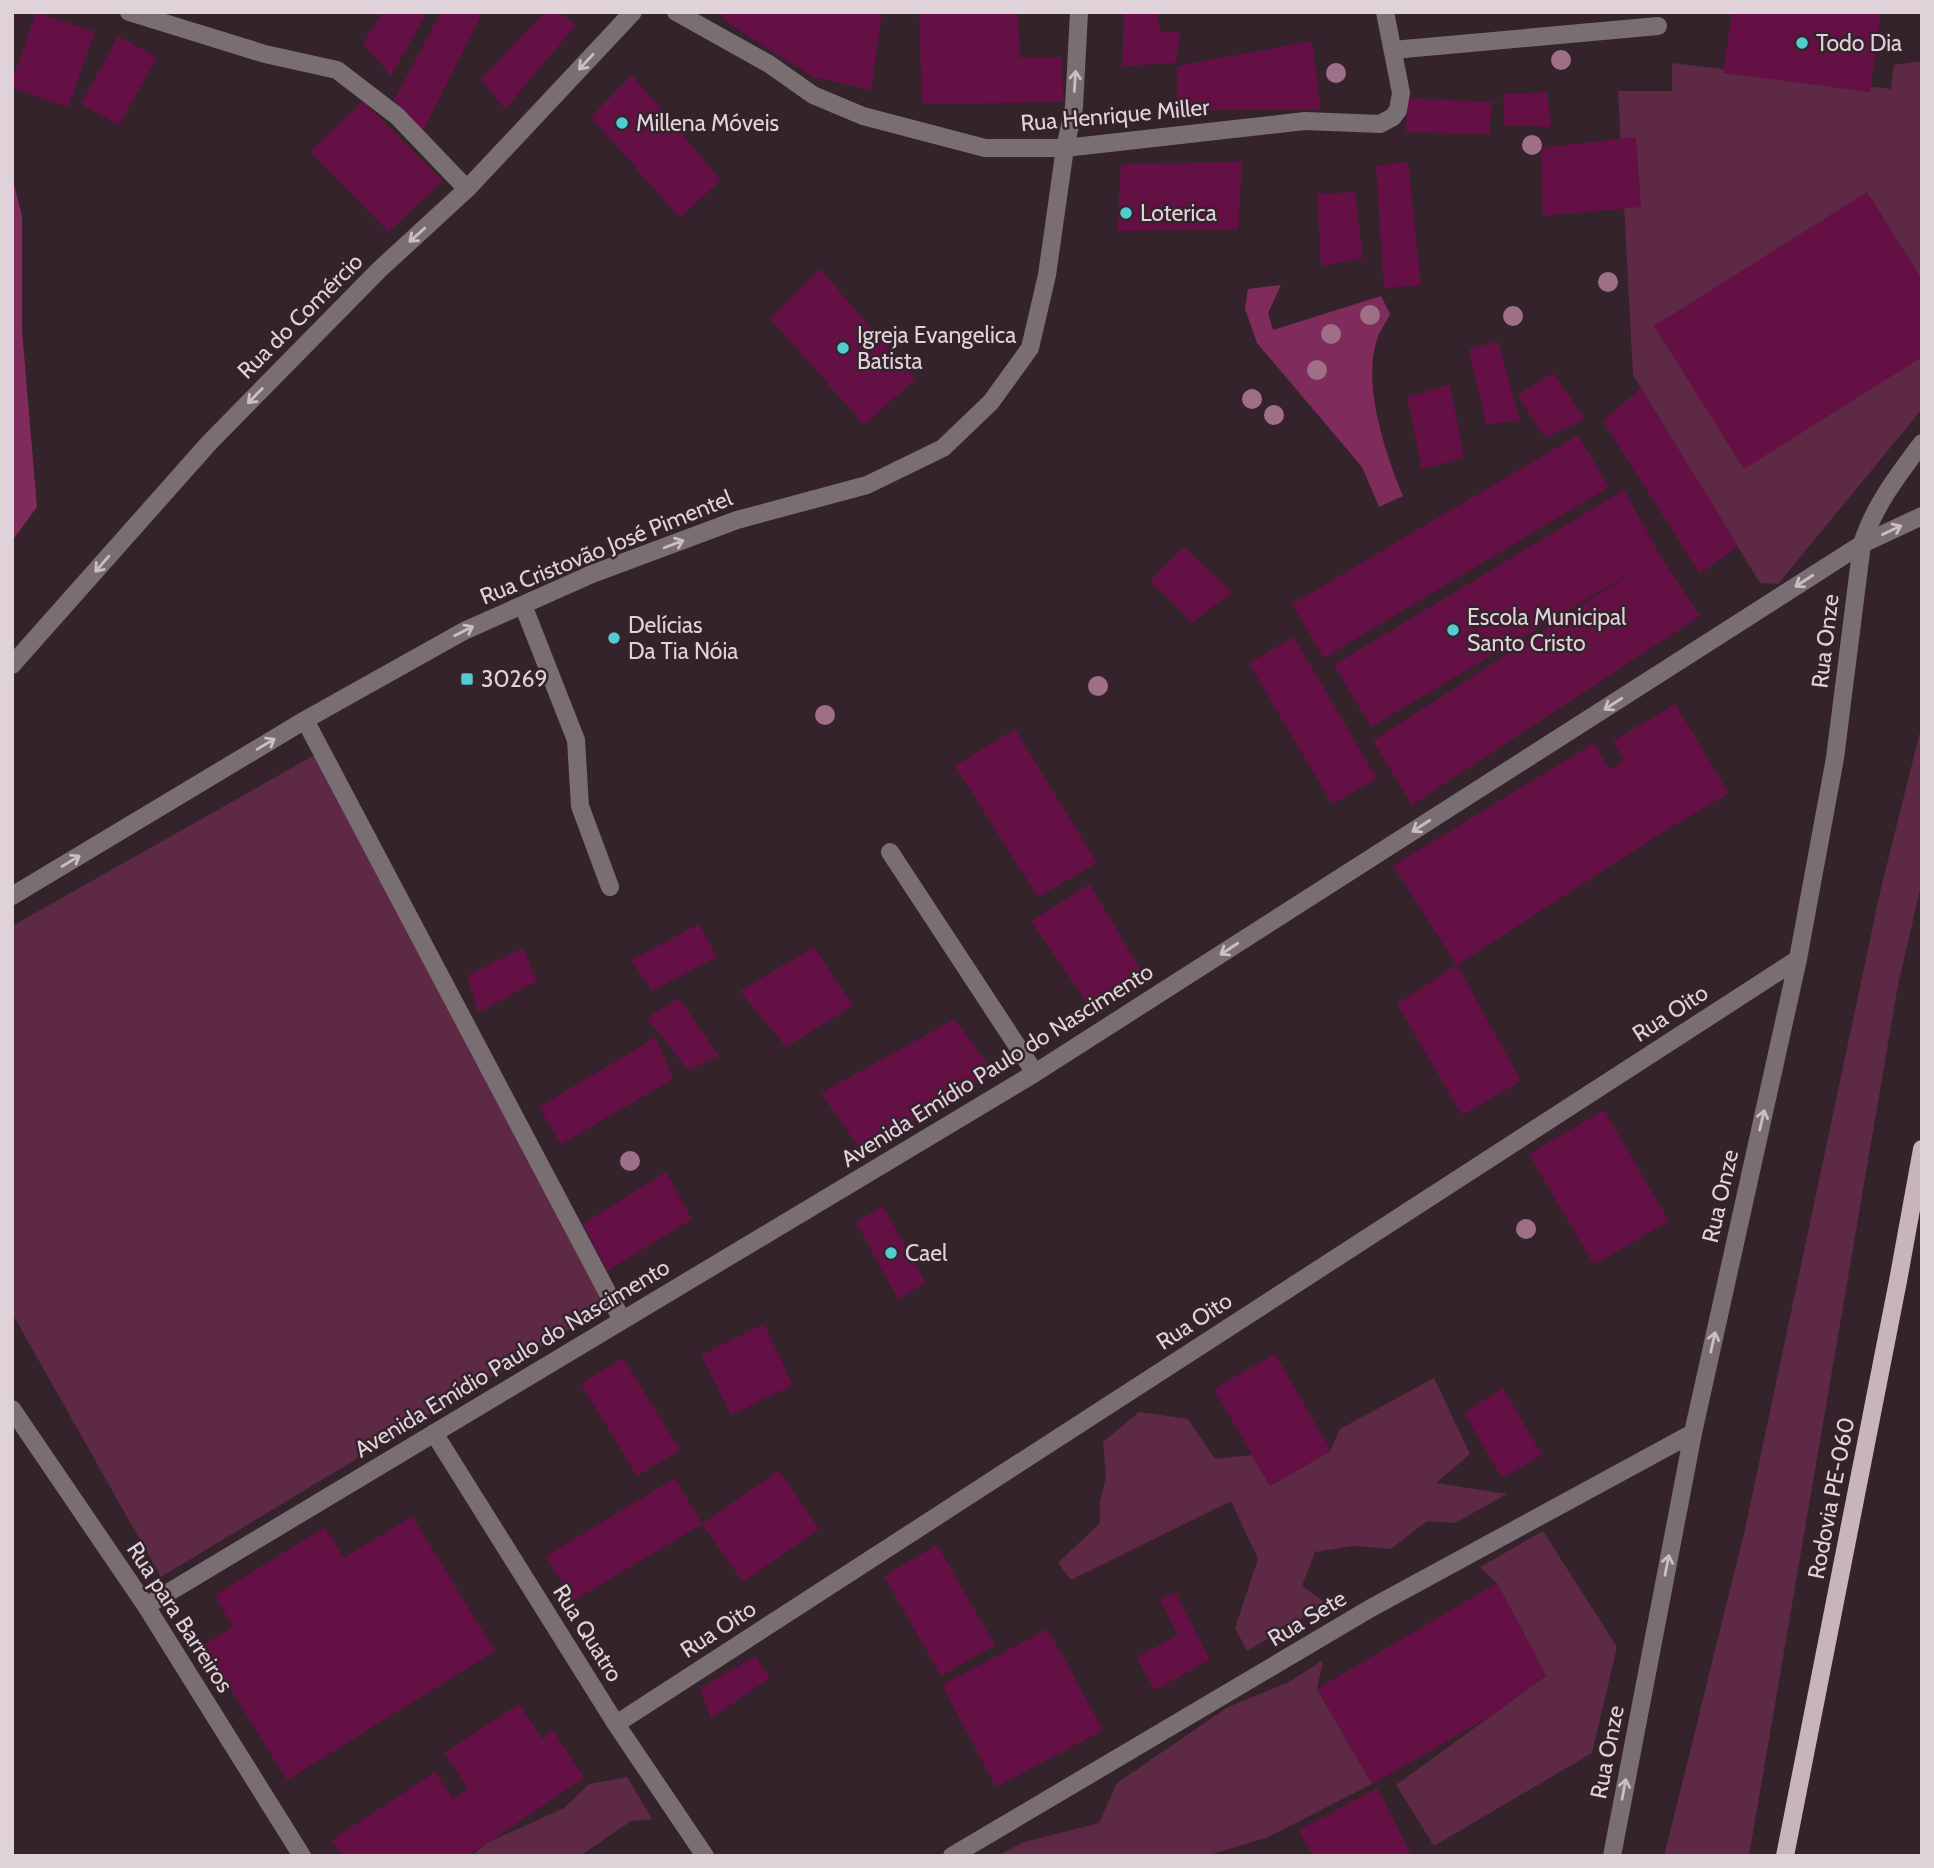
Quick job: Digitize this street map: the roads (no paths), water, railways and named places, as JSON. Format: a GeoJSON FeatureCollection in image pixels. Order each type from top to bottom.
{"type":"FeatureCollection","features":[{"type":"Feature","properties":{"kind":"main road","name":"Rodovia PE-060"},"geometry":{"type":"LineString","coordinates":[[1786,1856],[1922,1149]]}},
{"type":"Feature","properties":{"kind":"street"},"geometry":{"type":"LineString","coordinates":[[129,12],[265,54],[337,70],[397,116],[467,190]]}},
{"type":"Feature","properties":{"kind":"street","name":"Rua do Comércio"},"geometry":{"type":"LineString","coordinates":[[12,665],[209,443],[379,270],[467,190],[633,12]]}},
{"type":"Feature","properties":{"kind":"street","name":"Rua Henrique Miller"},"geometry":{"type":"LineString","coordinates":[[676,12],[769,64],[813,94],[863,116],[985,148],[1065,148],[1305,121],[1380,124],[1393,117],[1401,102],[1393,50]]}},
{"type":"Feature","properties":{"kind":"street","name":"Rua Cristovão José Pimentel"},"geometry":{"type":"LineString","coordinates":[[12,895],[305,720],[464,631],[593,574],[737,520],[867,485],[943,447],[991,402],[1030,348],[1046,275],[1065,148],[1074,107],[1079,12]]}},
{"type":"Feature","properties":{"kind":"street"},"geometry":{"type":"LineString","coordinates":[[1385,12],[1393,50],[1658,26]]}},
{"type":"Feature","properties":{"kind":"street","name":"Rua Onze"},"geometry":{"type":"LineString","coordinates":[[1612,1856],[1693,1433],[1798,959],[1835,758],[1862,544],[1873,515],[1922,443]]}},
{"type":"Feature","properties":{"kind":"street","name":"Avenida Emídio Paulo do Nascimento"},"geometry":{"type":"LineString","coordinates":[[146,1606],[1035,1073],[1862,544],[1922,516]]}},
{"type":"Feature","properties":{"kind":"street"},"geometry":{"type":"LineString","coordinates":[[523,605],[576,740],[580,806],[610,887]]}},
{"type":"Feature","properties":{"kind":"street"},"geometry":{"type":"LineString","coordinates":[[305,720],[622,1320]]}},
{"type":"Feature","properties":{"kind":"street"},"geometry":{"type":"LineString","coordinates":[[890,852],[1035,1073]]}},
{"type":"Feature","properties":{"kind":"street","name":"Rua Oito"},"geometry":{"type":"LineString","coordinates":[[616,1724],[1798,959]]}},
{"type":"Feature","properties":{"kind":"street","name":"Rua para Barreiros"},"geometry":{"type":"LineString","coordinates":[[12,1409],[146,1606],[302,1856]]}},
{"type":"Feature","properties":{"kind":"street","name":"Rua Quatro"},"geometry":{"type":"LineString","coordinates":[[434,1433],[616,1724],[705,1856]]}},
{"type":"Feature","properties":{"kind":"street","name":"Rua Sete"},"geometry":{"type":"LineString","coordinates":[[952,1856],[1371,1608],[1693,1433]]}},
{"type":"Feature","properties":{"kind":"place","name":"Todo Dia"},"geometry":{"type":"Point","coordinates":[1802,43]}},
{"type":"Feature","properties":{"kind":"place","name":"Millena Móveis"},"geometry":{"type":"Point","coordinates":[622,123]}},
{"type":"Feature","properties":{"kind":"place","name":"Loterica"},"geometry":{"type":"Point","coordinates":[1126,213]}},
{"type":"Feature","properties":{"kind":"place","name":"Igreja Evangelica Batista"},"geometry":{"type":"Point","coordinates":[843,348]}},
{"type":"Feature","properties":{"kind":"place","name":"Escola Municipal Santo Cristo"},"geometry":{"type":"Point","coordinates":[1453,630]}},
{"type":"Feature","properties":{"kind":"place","name":"Delícias Da Tia Nóia"},"geometry":{"type":"Point","coordinates":[614,638]}},
{"type":"Feature","properties":{"kind":"place","name":"30269"},"geometry":{"type":"Point","coordinates":[467,679]}},
{"type":"Feature","properties":{"kind":"place","name":"Cael"},"geometry":{"type":"Point","coordinates":[891,1253]}}]}
